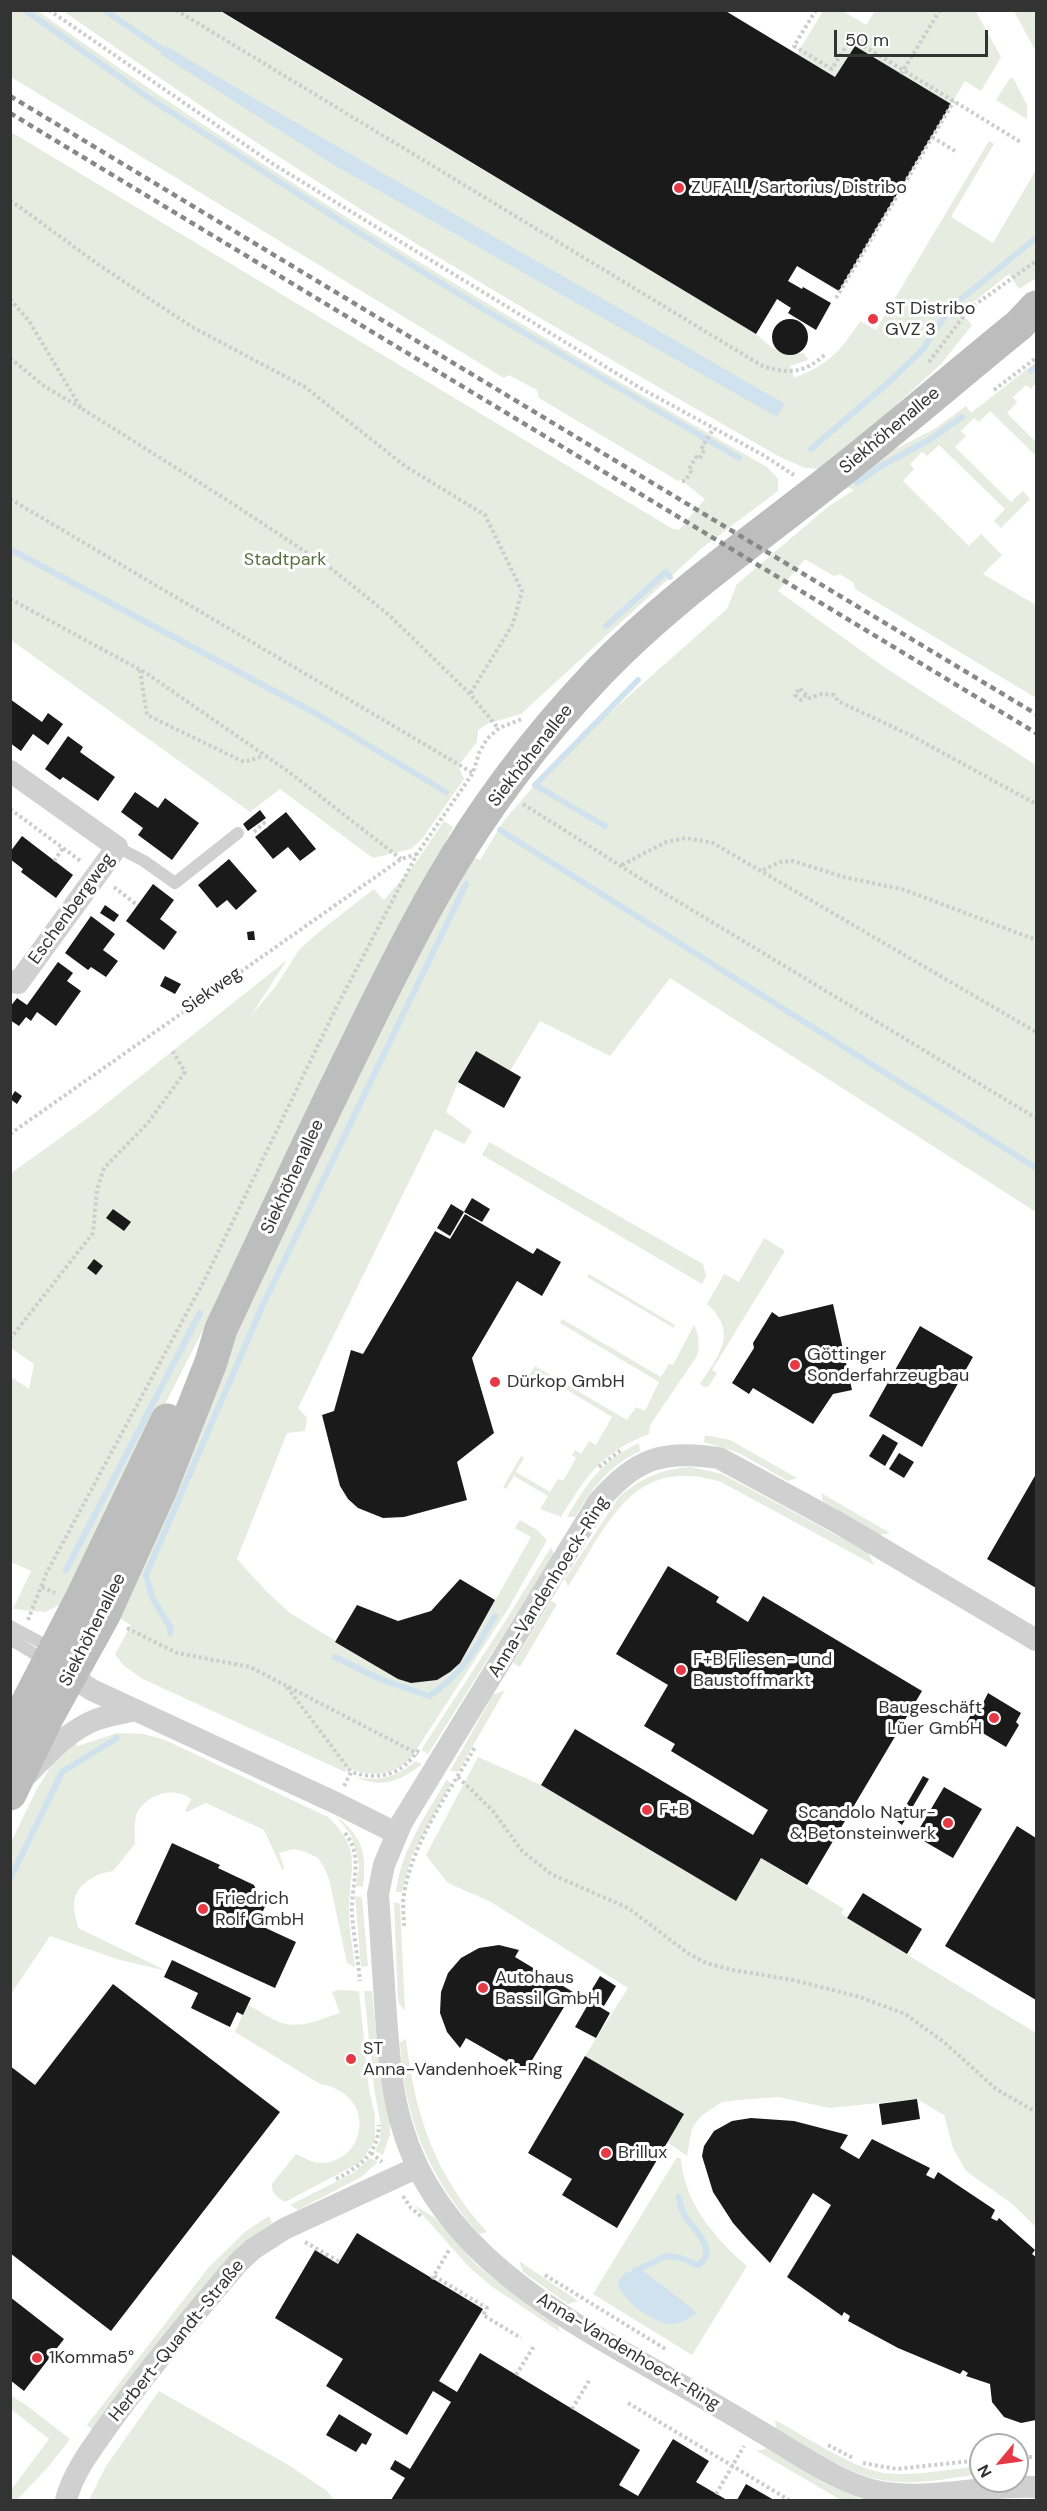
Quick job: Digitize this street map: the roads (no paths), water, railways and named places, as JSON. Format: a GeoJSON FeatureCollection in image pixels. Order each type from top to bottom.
{"type":"FeatureCollection","features":[{"type":"Feature","properties":{"kind":"main road","name":"Siekhöhenallee"},"geometry":{"type":"LineString","coordinates":[[10,1736],[62,1662],[165,1478],[212,1362],[221,1329],[390,976],[439,885],[501,790],[601,670],[651,623],[1031,316]]}},
{"type":"Feature","properties":{"kind":"main road","name":"Siekhöhenallee"},"geometry":{"type":"LineString","coordinates":[[12,1792],[42,1727],[62,1662]]}},
{"type":"Feature","properties":{"kind":"street","name":"Eschenbergweg"},"geometry":{"type":"LineString","coordinates":[[10,771],[117,847],[18,983],[10,981]]}},
{"type":"Feature","properties":{"kind":"street","name":"Anna-Vandenhoeck-Ring"},"geometry":{"type":"LineString","coordinates":[[1036,1640],[837,1522],[719,1458],[697,1454],[668,1454],[641,1464],[616,1481],[598,1502],[399,1828],[384,1865],[378,1894],[392,2082],[402,2127],[418,2167],[444,2213],[483,2255],[525,2289],[624,2354],[817,2466],[852,2483],[880,2492],[910,2494],[1000,2486],[1036,2487]]}},
{"type":"Feature","properties":{"kind":"street"},"geometry":{"type":"LineString","coordinates":[[62,1662],[92,1690],[135,1710],[343,1789]]}},
{"type":"Feature","properties":{"kind":"street"},"geometry":{"type":"LineString","coordinates":[[62,1662],[343,1789],[399,1828]]}},
{"type":"Feature","properties":{"kind":"street"},"geometry":{"type":"LineString","coordinates":[[12,1792],[46,1755],[75,1731],[98,1719],[135,1710]]}},
{"type":"Feature","properties":{"kind":"street","name":"Herbert-Quandt-Straße"},"geometry":{"type":"LineString","coordinates":[[66,2500],[89,2452],[137,2387],[238,2263],[284,2229],[418,2167]]}},
{"type":"Feature","properties":{"kind":"lane"},"geometry":{"type":"LineString","coordinates":[[117,847],[144,861],[175,883],[238,832]]}},
{"type":"Feature","properties":{"kind":"lane"},"geometry":{"type":"LineString","coordinates":[[10,1626],[24,1631],[62,1662]]}},
{"type":"Feature","properties":{"kind":"lane"},"geometry":{"type":"LineString","coordinates":[[10,1640],[62,1662]]}},
{"type":"Feature","properties":{"kind":"water"},"geometry":{"type":"Polygon","coordinates":[[[166,46],[785,404],[777,417],[334,165],[160,54],[166,46]]]}},
{"type":"Feature","properties":{"kind":"water"},"geometry":{"type":"Polygon","coordinates":[[[642,2270],[692,2308],[696,2314],[681,2322],[663,2323],[630,2302],[618,2281],[625,2273],[642,2270]]]}},
{"type":"Feature","properties":{"kind":"waterway"},"geometry":{"type":"LineString","coordinates":[[25,10],[149,98],[356,231],[485,310],[739,458]]}},
{"type":"Feature","properties":{"kind":"waterway"},"geometry":{"type":"LineString","coordinates":[[104,10],[169,54]]}},
{"type":"Feature","properties":{"kind":"waterway"},"geometry":{"type":"LineString","coordinates":[[811,449],[887,384],[923,349],[950,308],[1036,238]]}},
{"type":"Feature","properties":{"kind":"waterway"},"geometry":{"type":"LineString","coordinates":[[1031,371],[1036,368]]}},
{"type":"Feature","properties":{"kind":"waterway"},"geometry":{"type":"LineString","coordinates":[[857,483],[881,466],[929,440],[962,417]]}},
{"type":"Feature","properties":{"kind":"waterway"},"geometry":{"type":"LineString","coordinates":[[10,549],[315,713],[446,792]]}},
{"type":"Feature","properties":{"kind":"waterway"},"geometry":{"type":"LineString","coordinates":[[606,626],[666,572],[670,577]]}},
{"type":"Feature","properties":{"kind":"waterway"},"geometry":{"type":"LineString","coordinates":[[605,826],[535,785],[638,680]]}},
{"type":"Feature","properties":{"kind":"waterway"},"geometry":{"type":"LineString","coordinates":[[500,830],[1036,1168]]}},
{"type":"Feature","properties":{"kind":"waterway"},"geometry":{"type":"LineString","coordinates":[[170,1633],[170,1627],[152,1597],[146,1575],[261,1309],[466,884]]}},
{"type":"Feature","properties":{"kind":"waterway"},"geometry":{"type":"LineString","coordinates":[[66,1570],[200,1313]]}},
{"type":"Feature","properties":{"kind":"waterway"},"geometry":{"type":"LineString","coordinates":[[335,1657],[380,1679],[429,1696],[460,1670],[495,1616]]}},
{"type":"Feature","properties":{"kind":"waterway"},"geometry":{"type":"LineString","coordinates":[[10,1879],[62,1772],[117,1738]]}},
{"type":"Feature","properties":{"kind":"waterway"},"geometry":{"type":"LineString","coordinates":[[635,2271],[666,2256],[681,2258],[698,2265],[704,2259],[706,2247],[684,2214],[679,2197]]}},
{"type":"Feature","properties":{"kind":"railway"},"geometry":{"type":"LineString","coordinates":[[10,96],[1036,714]]}},
{"type":"Feature","properties":{"kind":"railway"},"geometry":{"type":"LineString","coordinates":[[10,113],[1036,733]]}},
{"type":"Feature","properties":{"kind":"place","name":"ZUFALL/Sartorius/Distribo"},"geometry":{"type":"Point","coordinates":[679,188]}},
{"type":"Feature","properties":{"kind":"place","name":"ST Distribo GVZ 3"},"geometry":{"type":"Point","coordinates":[873,319]}},
{"type":"Feature","properties":{"kind":"place","name":"Göttinger Sonderfahrzeugbau"},"geometry":{"type":"Point","coordinates":[795,1365]}},
{"type":"Feature","properties":{"kind":"place","name":"Dürkop GmbH"},"geometry":{"type":"Point","coordinates":[495,1382]}},
{"type":"Feature","properties":{"kind":"place","name":"F+B Fliesen- und Baustoffmarkt"},"geometry":{"type":"Point","coordinates":[681,1670]}},
{"type":"Feature","properties":{"kind":"place","name":"Baugeschäft Lüer GmbH"},"geometry":{"type":"Point","coordinates":[994,1718]}},
{"type":"Feature","properties":{"kind":"place","name":"F+B"},"geometry":{"type":"Point","coordinates":[647,1810]}},
{"type":"Feature","properties":{"kind":"place","name":"Scandolo Natur- & Betonsteinwerk"},"geometry":{"type":"Point","coordinates":[948,1823]}},
{"type":"Feature","properties":{"kind":"place","name":"Friedrich Rolf GmbH"},"geometry":{"type":"Point","coordinates":[203,1909]}},
{"type":"Feature","properties":{"kind":"place","name":"Autohaus Bassil GmbH"},"geometry":{"type":"Point","coordinates":[483,1988]}},
{"type":"Feature","properties":{"kind":"place","name":"ST Anna-Vandenhoek-Ring"},"geometry":{"type":"Point","coordinates":[351,2059]}},
{"type":"Feature","properties":{"kind":"place","name":"Brillux"},"geometry":{"type":"Point","coordinates":[606,2153]}},
{"type":"Feature","properties":{"kind":"place","name":"1Komma5°"},"geometry":{"type":"Point","coordinates":[37,2358]}},
{"type":"Feature","properties":{"kind":"park label","name":"Stadtpark"},"geometry":{"type":"Point","coordinates":[285,560]}}]}
